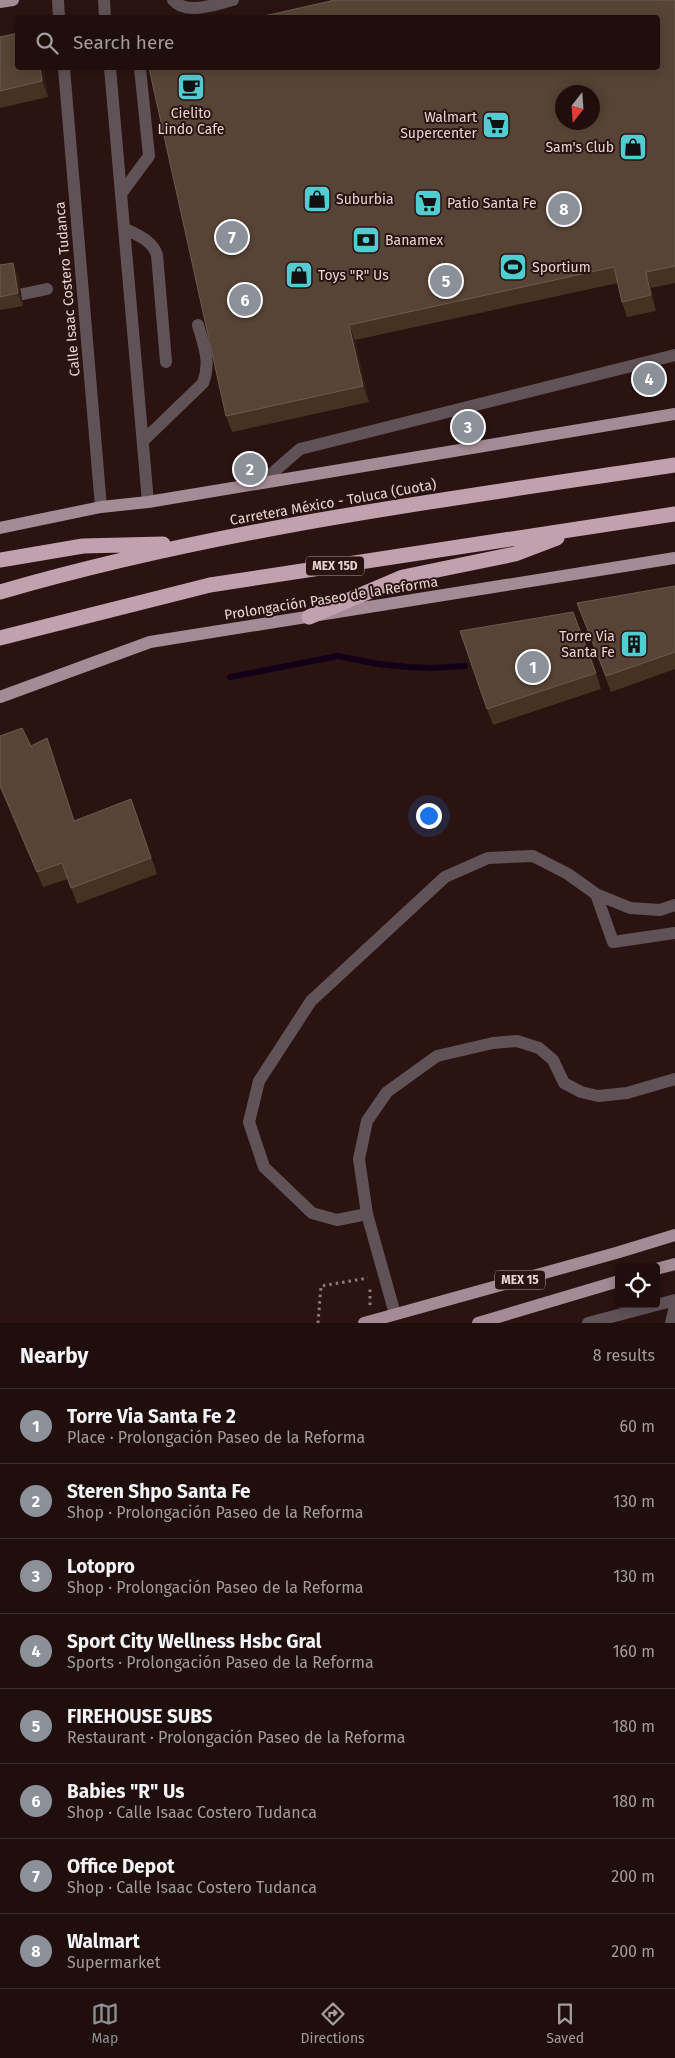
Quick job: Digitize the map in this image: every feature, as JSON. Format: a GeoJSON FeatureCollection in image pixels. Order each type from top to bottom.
{"type":"FeatureCollection","features":[{"type":"Feature","properties":{"kind":"highway","name":"Carretera México - Toluca (Cuota)"},"geometry":{"type":"LineString","coordinates":[[0,592],[71,572],[194,543],[436,501],[675,465]]}},
{"type":"Feature","properties":{"kind":"highway","name":"MEX 15D"},"geometry":{"type":"LineString","coordinates":[[0,638],[210,585],[675,514]]}},
{"type":"Feature","properties":{"kind":"highway"},"geometry":{"type":"LineString","coordinates":[[310,617],[403,577],[515,554],[584,528]]}},
{"type":"Feature","properties":{"kind":"highway"},"geometry":{"type":"LineString","coordinates":[[0,560],[83,546],[194,543]]}},
{"type":"Feature","properties":{"kind":"main road"},"geometry":{"type":"LineString","coordinates":[[0,2],[13,0]]}},
{"type":"Feature","properties":{"kind":"main road"},"geometry":{"type":"LineString","coordinates":[[0,528],[101,507],[148,502],[675,414]]}},
{"type":"Feature","properties":{"kind":"main road","name":"Prolongación Paseo de la Reforma"},"geometry":{"type":"LineString","coordinates":[[0,697],[150,642],[675,558]]}},
{"type":"Feature","properties":{"kind":"main road","name":"MEX 15"},"geometry":{"type":"LineString","coordinates":[[367,1322],[598,1259],[675,1235]]}},
{"type":"Feature","properties":{"kind":"main road"},"geometry":{"type":"LineString","coordinates":[[660,1268],[675,1264]]}},
{"type":"Feature","properties":{"kind":"main road","name":"MEX 15"},"geometry":{"type":"LineString","coordinates":[[478,1323],[615,1282]]}},
{"type":"Feature","properties":{"kind":"street"},"geometry":{"type":"LineString","coordinates":[[58,0],[60,15]]}},
{"type":"Feature","properties":{"kind":"street"},"geometry":{"type":"LineString","coordinates":[[104,0],[105,15]]}},
{"type":"Feature","properties":{"kind":"street"},"geometry":{"type":"LineString","coordinates":[[173,0],[188,8],[234,0]]}},
{"type":"Feature","properties":{"kind":"street","name":"Calle Isaac Costero Tudanca"},"geometry":{"type":"LineString","coordinates":[[64,70],[101,507]]}},
{"type":"Feature","properties":{"kind":"street"},"geometry":{"type":"LineString","coordinates":[[110,70],[148,502]]}},
{"type":"Feature","properties":{"kind":"street"},"geometry":{"type":"LineString","coordinates":[[121,194],[149,156],[140,70]]}},
{"type":"Feature","properties":{"kind":"street"},"geometry":{"type":"LineString","coordinates":[[124,228],[148,241],[154,247],[157,255],[166,362]]}},
{"type":"Feature","properties":{"kind":"street"},"geometry":{"type":"LineString","coordinates":[[0,299],[46,289]]}},
{"type":"Feature","properties":{"kind":"street"},"geometry":{"type":"LineString","coordinates":[[142,441],[203,383],[208,372],[207,359],[198,325]]}},
{"type":"Feature","properties":{"kind":"street"},"geometry":{"type":"LineString","coordinates":[[262,482],[300,449],[675,355]]}},
{"type":"Feature","properties":{"kind":"street"},"geometry":{"type":"LineString","coordinates":[[368,1214],[337,1220],[312,1214],[264,1167],[249,1122],[259,1081],[311,1001],[445,878],[488,858],[533,856],[568,874],[596,894],[630,908],[660,910],[675,905]]}},
{"type":"Feature","properties":{"kind":"street"},"geometry":{"type":"LineString","coordinates":[[596,894],[613,942],[675,933]]}},
{"type":"Feature","properties":{"kind":"street"},"geometry":{"type":"LineString","coordinates":[[395,1314],[368,1214],[360,1159],[367,1121],[387,1092],[438,1056],[493,1042],[517,1041],[538,1048],[553,1060],[564,1083],[580,1092],[598,1096],[627,1093],[675,1079]]}},
{"type":"Feature","properties":{"kind":"street"},"geometry":{"type":"LineString","coordinates":[[588,1323],[675,1300]]}},
{"type":"Feature","properties":{"kind":"street"},"geometry":{"type":"LineString","coordinates":[[671,1323],[675,1306]]}},
{"type":"Feature","properties":{"kind":"path"},"geometry":{"type":"LineString","coordinates":[[318,1323],[321,1286],[370,1277],[367,1322]]}},
{"type":"Feature","properties":{"kind":"building","name":"Patio Santa Fe"},"geometry":{"type":"Polygon","coordinates":[[[331,0],[675,0],[675,266],[646,272],[651,295],[622,302],[614,267],[349,325],[363,386],[226,416],[149,70],[660,70],[660,15],[268,15],[331,0]]]}},
{"type":"Feature","properties":{"kind":"building"},"geometry":{"type":"Polygon","coordinates":[[[15,34],[15,70],[40,70],[42,81],[0,91],[0,37],[15,34]]]}},
{"type":"Feature","properties":{"kind":"building"},"geometry":{"type":"Polygon","coordinates":[[[13,263],[18,293],[0,297],[0,265],[13,263]]]}},
{"type":"Feature","properties":{"kind":"building","name":"Torre Via Santa Fe"},"geometry":{"type":"Polygon","coordinates":[[[675,586],[675,652],[606,676],[577,603],[675,586]]]}},
{"type":"Feature","properties":{"kind":"building"},"geometry":{"type":"Polygon","coordinates":[[[573,612],[596,673],[487,709],[460,631],[573,612]]]}},
{"type":"Feature","properties":{"kind":"building"},"geometry":{"type":"Polygon","coordinates":[[[22,728],[31,746],[47,738],[74,821],[131,799],[151,858],[71,888],[62,863],[37,872],[0,785],[0,736],[22,728]]]}},
{"type":"Feature","properties":{"kind":"waterway"},"geometry":{"type":"LineString","coordinates":[[230,677],[338,656],[378,664],[408,667],[465,666]]}},
{"type":"Feature","properties":{"kind":"place","name":"Cielito Lindo Cafe"},"geometry":{"type":"Point","coordinates":[191,87]}},
{"type":"Feature","properties":{"kind":"place","name":"Walmart Supercenter"},"geometry":{"type":"Point","coordinates":[496,125]}},
{"type":"Feature","properties":{"kind":"place","name":"Sam's Club"},"geometry":{"type":"Point","coordinates":[633,147]}},
{"type":"Feature","properties":{"kind":"place","name":"Suburbia"},"geometry":{"type":"Point","coordinates":[317,199]}},
{"type":"Feature","properties":{"kind":"place","name":"Patio Santa Fe"},"geometry":{"type":"Point","coordinates":[428,203]}},
{"type":"Feature","properties":{"kind":"place","name":"Walmart"},"geometry":{"type":"Point","coordinates":[564,209]}},
{"type":"Feature","properties":{"kind":"place","name":"Office Depot"},"geometry":{"type":"Point","coordinates":[232,237]}},
{"type":"Feature","properties":{"kind":"place","name":"Banamex"},"geometry":{"type":"Point","coordinates":[366,240]}},
{"type":"Feature","properties":{"kind":"place","name":"Sportium"},"geometry":{"type":"Point","coordinates":[513,267]}},
{"type":"Feature","properties":{"kind":"place","name":"Toys \"R\" Us"},"geometry":{"type":"Point","coordinates":[299,275]}},
{"type":"Feature","properties":{"kind":"place","name":"FIREHOUSE SUBS"},"geometry":{"type":"Point","coordinates":[446,281]}},
{"type":"Feature","properties":{"kind":"place","name":"Babies \"R\" Us"},"geometry":{"type":"Point","coordinates":[245,300]}},
{"type":"Feature","properties":{"kind":"place","name":"Sport City Wellness Hsbc Gral"},"geometry":{"type":"Point","coordinates":[649,379]}},
{"type":"Feature","properties":{"kind":"place","name":"Lotopro"},"geometry":{"type":"Point","coordinates":[468,427]}},
{"type":"Feature","properties":{"kind":"place","name":"Steren Shpo Santa Fe"},"geometry":{"type":"Point","coordinates":[250,469]}},
{"type":"Feature","properties":{"kind":"place","name":"Torre Via Santa Fe"},"geometry":{"type":"Point","coordinates":[634,644]}},
{"type":"Feature","properties":{"kind":"place","name":"Torre Via Santa Fe 2"},"geometry":{"type":"Point","coordinates":[533,667]}}]}
